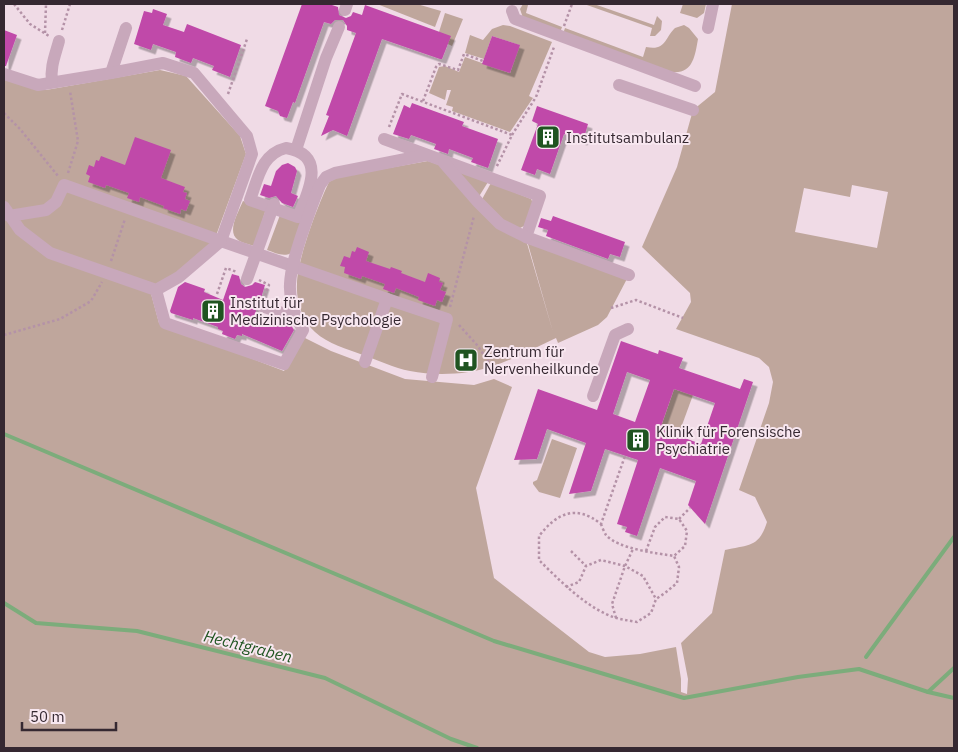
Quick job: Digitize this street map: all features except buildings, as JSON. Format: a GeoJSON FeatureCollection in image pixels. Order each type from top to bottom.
{"type":"FeatureCollection","features":[{"type":"Feature","properties":{"kind":"street"},"geometry":{"type":"LineString","coordinates":[[708,28],[712,4]]}},
{"type":"Feature","properties":{"kind":"street"},"geometry":{"type":"LineString","coordinates":[[512,11],[515,19],[695,86]]}},
{"type":"Feature","properties":{"kind":"street"},"geometry":{"type":"LineString","coordinates":[[296,150],[326,58],[339,27]]}},
{"type":"Feature","properties":{"kind":"street"},"geometry":{"type":"LineString","coordinates":[[111,73],[126,28]]}},
{"type":"Feature","properties":{"kind":"street"},"geometry":{"type":"LineString","coordinates":[[52,82],[52,59],[59,41]]}},
{"type":"Feature","properties":{"kind":"street"},"geometry":{"type":"LineString","coordinates":[[4,74],[38,85],[163,62],[194,73],[246,136],[252,154],[221,241],[179,277],[156,290],[50,252],[20,230],[6,212]]}},
{"type":"Feature","properties":{"kind":"street"},"geometry":{"type":"LineString","coordinates":[[619,85],[693,110]]}},
{"type":"Feature","properties":{"kind":"street"},"geometry":{"type":"LineString","coordinates":[[384,139],[540,196],[526,237]]}},
{"type":"Feature","properties":{"kind":"street"},"geometry":{"type":"LineString","coordinates":[[286,148],[296,150],[303,154],[309,162],[312,171],[311,182],[298,217],[273,206],[250,200],[263,165],[269,156],[277,150],[286,148]]}},
{"type":"Feature","properties":{"kind":"street"},"geometry":{"type":"LineString","coordinates":[[156,290],[166,323],[284,364],[303,330],[296,318],[291,303],[289,284],[292,265],[317,192],[326,177],[335,173],[426,155]]}},
{"type":"Feature","properties":{"kind":"street"},"geometry":{"type":"LineString","coordinates":[[443,161],[478,202],[500,224],[526,237],[629,275]]}},
{"type":"Feature","properties":{"kind":"street"},"geometry":{"type":"LineString","coordinates":[[6,212],[46,210],[56,202],[64,185],[447,319],[432,377]]}},
{"type":"Feature","properties":{"kind":"street"},"geometry":{"type":"LineString","coordinates":[[247,279],[273,206]]}},
{"type":"Feature","properties":{"kind":"street"},"geometry":{"type":"LineString","coordinates":[[365,362],[387,299]]}},
{"type":"Feature","properties":{"kind":"street"},"geometry":{"type":"LineString","coordinates":[[262,306],[296,318]]}},
{"type":"Feature","properties":{"kind":"street"},"geometry":{"type":"LineString","coordinates":[[594,396],[615,335],[628,329]]}},
{"type":"Feature","properties":{"kind":"path"},"geometry":{"type":"LineString","coordinates":[[14,4],[30,24],[59,41],[70,4]]}},
{"type":"Feature","properties":{"kind":"path"},"geometry":{"type":"LineString","coordinates":[[45,33],[46,4]]}},
{"type":"Feature","properties":{"kind":"path"},"geometry":{"type":"LineString","coordinates":[[491,178],[512,135],[536,97],[572,4]]}},
{"type":"Feature","properties":{"kind":"path"},"geometry":{"type":"LineString","coordinates":[[223,110],[247,38]]}},
{"type":"Feature","properties":{"kind":"path"},"geometry":{"type":"LineString","coordinates":[[423,102],[436,67],[439,64],[458,70],[464,54],[483,61]]}},
{"type":"Feature","properties":{"kind":"path"},"geometry":{"type":"LineString","coordinates":[[64,185],[78,141],[68,80]]}},
{"type":"Feature","properties":{"kind":"path"},"geometry":{"type":"LineString","coordinates":[[384,139],[402,94],[512,135]]}},
{"type":"Feature","properties":{"kind":"path"},"geometry":{"type":"LineString","coordinates":[[4,113],[54,168],[64,185]]}},
{"type":"Feature","properties":{"kind":"path"},"geometry":{"type":"LineString","coordinates":[[478,202],[447,319],[460,326],[477,344],[495,371]]}},
{"type":"Feature","properties":{"kind":"path"},"geometry":{"type":"LineString","coordinates":[[4,335],[60,319],[91,300],[107,274],[129,208]]}},
{"type":"Feature","properties":{"kind":"path"},"geometry":{"type":"LineString","coordinates":[[612,308],[636,300],[682,318]]}},
{"type":"Feature","properties":{"kind":"path"},"geometry":{"type":"LineString","coordinates":[[601,524],[625,456]]}},
{"type":"Feature","properties":{"kind":"path"},"geometry":{"type":"LineString","coordinates":[[678,519],[690,508]]}},
{"type":"Feature","properties":{"kind":"path"},"geometry":{"type":"LineString","coordinates":[[569,512],[590,516],[601,524],[606,535],[620,544],[674,556],[679,567],[676,583],[656,599],[651,613],[637,622],[605,614],[566,587],[539,560],[539,536],[550,522],[569,512]]}},
{"type":"Feature","properties":{"kind":"path"},"geometry":{"type":"LineString","coordinates":[[646,551],[655,527],[665,517],[678,519],[687,531],[685,546],[674,556]]}},
{"type":"Feature","properties":{"kind":"path"},"geometry":{"type":"LineString","coordinates":[[616,618],[612,604],[634,548]]}},
{"type":"Feature","properties":{"kind":"path"},"geometry":{"type":"LineString","coordinates":[[571,551],[586,566]]}},
{"type":"Feature","properties":{"kind":"path"},"geometry":{"type":"LineString","coordinates":[[566,587],[579,582],[586,566],[601,560],[626,566],[643,576],[656,599]]}},
{"type":"Feature","properties":{"kind":"shaded area"},"geometry":{"type":"Polygon","coordinates":[[[377,4],[417,4],[441,11],[435,27],[377,4]]]}},
{"type":"Feature","properties":{"kind":"shaded area"},"geometry":{"type":"Polygon","coordinates":[[[523,4],[528,5],[526,13],[562,27],[560,33],[523,18],[520,9],[523,4]]]}},
{"type":"Feature","properties":{"kind":"shaded area"},"geometry":{"type":"Polygon","coordinates":[[[584,4],[594,4],[654,25],[657,16],[662,21],[661,30],[655,36],[650,36],[652,28],[584,4]]]}},
{"type":"Feature","properties":{"kind":"shaded area"},"geometry":{"type":"Polygon","coordinates":[[[683,4],[706,4],[704,13],[697,18],[680,13],[683,4]]]}},
{"type":"Feature","properties":{"kind":"shaded area"},"geometry":{"type":"Polygon","coordinates":[[[732,4],[954,5],[954,748],[4,748],[4,77],[46,90],[160,70],[186,76],[240,136],[246,154],[214,241],[172,277],[150,290],[159,323],[284,371],[303,337],[331,351],[405,379],[474,385],[494,379],[512,387],[476,488],[494,578],[589,652],[605,657],[640,654],[676,647],[681,692],[687,694],[688,679],[681,643],[712,613],[725,550],[752,544],[760,537],[767,522],[755,497],[739,490],[769,403],[773,382],[769,367],[759,358],[676,329],[691,302],[690,293],[642,247],[677,167],[693,110],[715,92],[732,4]],[[852,185],[850,197],[804,188],[795,232],[877,248],[888,192],[852,185]]]}},
{"type":"Feature","properties":{"kind":"shaded area"},"geometry":{"type":"Polygon","coordinates":[[[445,13],[463,19],[452,46],[446,43],[439,32],[445,13]]]}},
{"type":"Feature","properties":{"kind":"shaded area"},"geometry":{"type":"Polygon","coordinates":[[[503,25],[552,42],[529,96],[533,98],[510,132],[452,111],[453,107],[446,105],[451,90],[447,90],[445,100],[429,93],[439,67],[445,66],[459,72],[465,57],[510,73],[519,45],[492,36],[484,59],[465,53],[470,35],[483,40],[492,29],[503,25]]]}},
{"type":"Feature","properties":{"kind":"shaded area"},"geometry":{"type":"Polygon","coordinates":[[[684,25],[698,39],[692,63],[689,67],[679,72],[672,72],[563,34],[565,28],[643,57],[646,47],[661,46],[675,28],[684,25]]]}},
{"type":"Feature","properties":{"kind":"shaded area"},"geometry":{"type":"Polygon","coordinates":[[[428,161],[442,166],[526,240],[553,332],[526,237],[629,275],[607,317],[598,325],[558,343],[556,338],[517,357],[493,366],[452,374],[420,373],[398,368],[338,346],[315,332],[303,316],[299,303],[297,290],[298,274],[309,233],[329,182],[338,177],[428,161]]]}},
{"type":"Feature","properties":{"kind":"shaded area"},"geometry":{"type":"Polygon","coordinates":[[[454,169],[488,182],[478,198],[454,169]]]}},
{"type":"Feature","properties":{"kind":"shaded area"},"geometry":{"type":"Polygon","coordinates":[[[491,183],[531,199],[533,203],[524,226],[520,228],[502,224],[481,201],[491,183]]]}},
{"type":"Feature","properties":{"kind":"shaded area"},"geometry":{"type":"Polygon","coordinates":[[[243,201],[266,209],[254,246],[238,240],[233,232],[233,227],[243,201]]]}},
{"type":"Feature","properties":{"kind":"shaded area"},"geometry":{"type":"Polygon","coordinates":[[[280,215],[303,223],[293,252],[286,255],[267,250],[280,215]]]}},
{"type":"Feature","properties":{"kind":"shaded area"},"geometry":{"type":"Polygon","coordinates":[[[674,389],[693,395],[678,436],[660,429],[674,389]]]}},
{"type":"Feature","properties":{"kind":"shaded area"},"geometry":{"type":"Polygon","coordinates":[[[552,439],[577,448],[560,498],[539,492],[533,484],[537,480],[552,439]]]}},
{"type":"Feature","properties":{"kind":"waterway"},"geometry":{"type":"LineString","coordinates":[[4,434],[494,641],[684,698],[798,677],[859,669],[928,692],[954,698]]}},
{"type":"Feature","properties":{"kind":"waterway"},"geometry":{"type":"LineString","coordinates":[[866,657],[954,537]]}},
{"type":"Feature","properties":{"kind":"waterway","name":"Hechtgraben"},"geometry":{"type":"LineString","coordinates":[[4,603],[36,623],[137,631],[325,678],[451,739],[477,748]]}},
{"type":"Feature","properties":{"kind":"waterway"},"geometry":{"type":"LineString","coordinates":[[928,692],[954,668]]}},
{"type":"Feature","properties":{"kind":"place","name":"Institutsambulanz"},"geometry":{"type":"Point","coordinates":[548,137]}},
{"type":"Feature","properties":{"kind":"place","name":"Institut für Medizinische Psychologie"},"geometry":{"type":"Point","coordinates":[213,311]}},
{"type":"Feature","properties":{"kind":"place","name":"Zentrum für Nervenheilkunde"},"geometry":{"type":"Point","coordinates":[466,360]}},
{"type":"Feature","properties":{"kind":"place","name":"Klinik für Forensische Psychiatrie"},"geometry":{"type":"Point","coordinates":[638,440]}}]}
